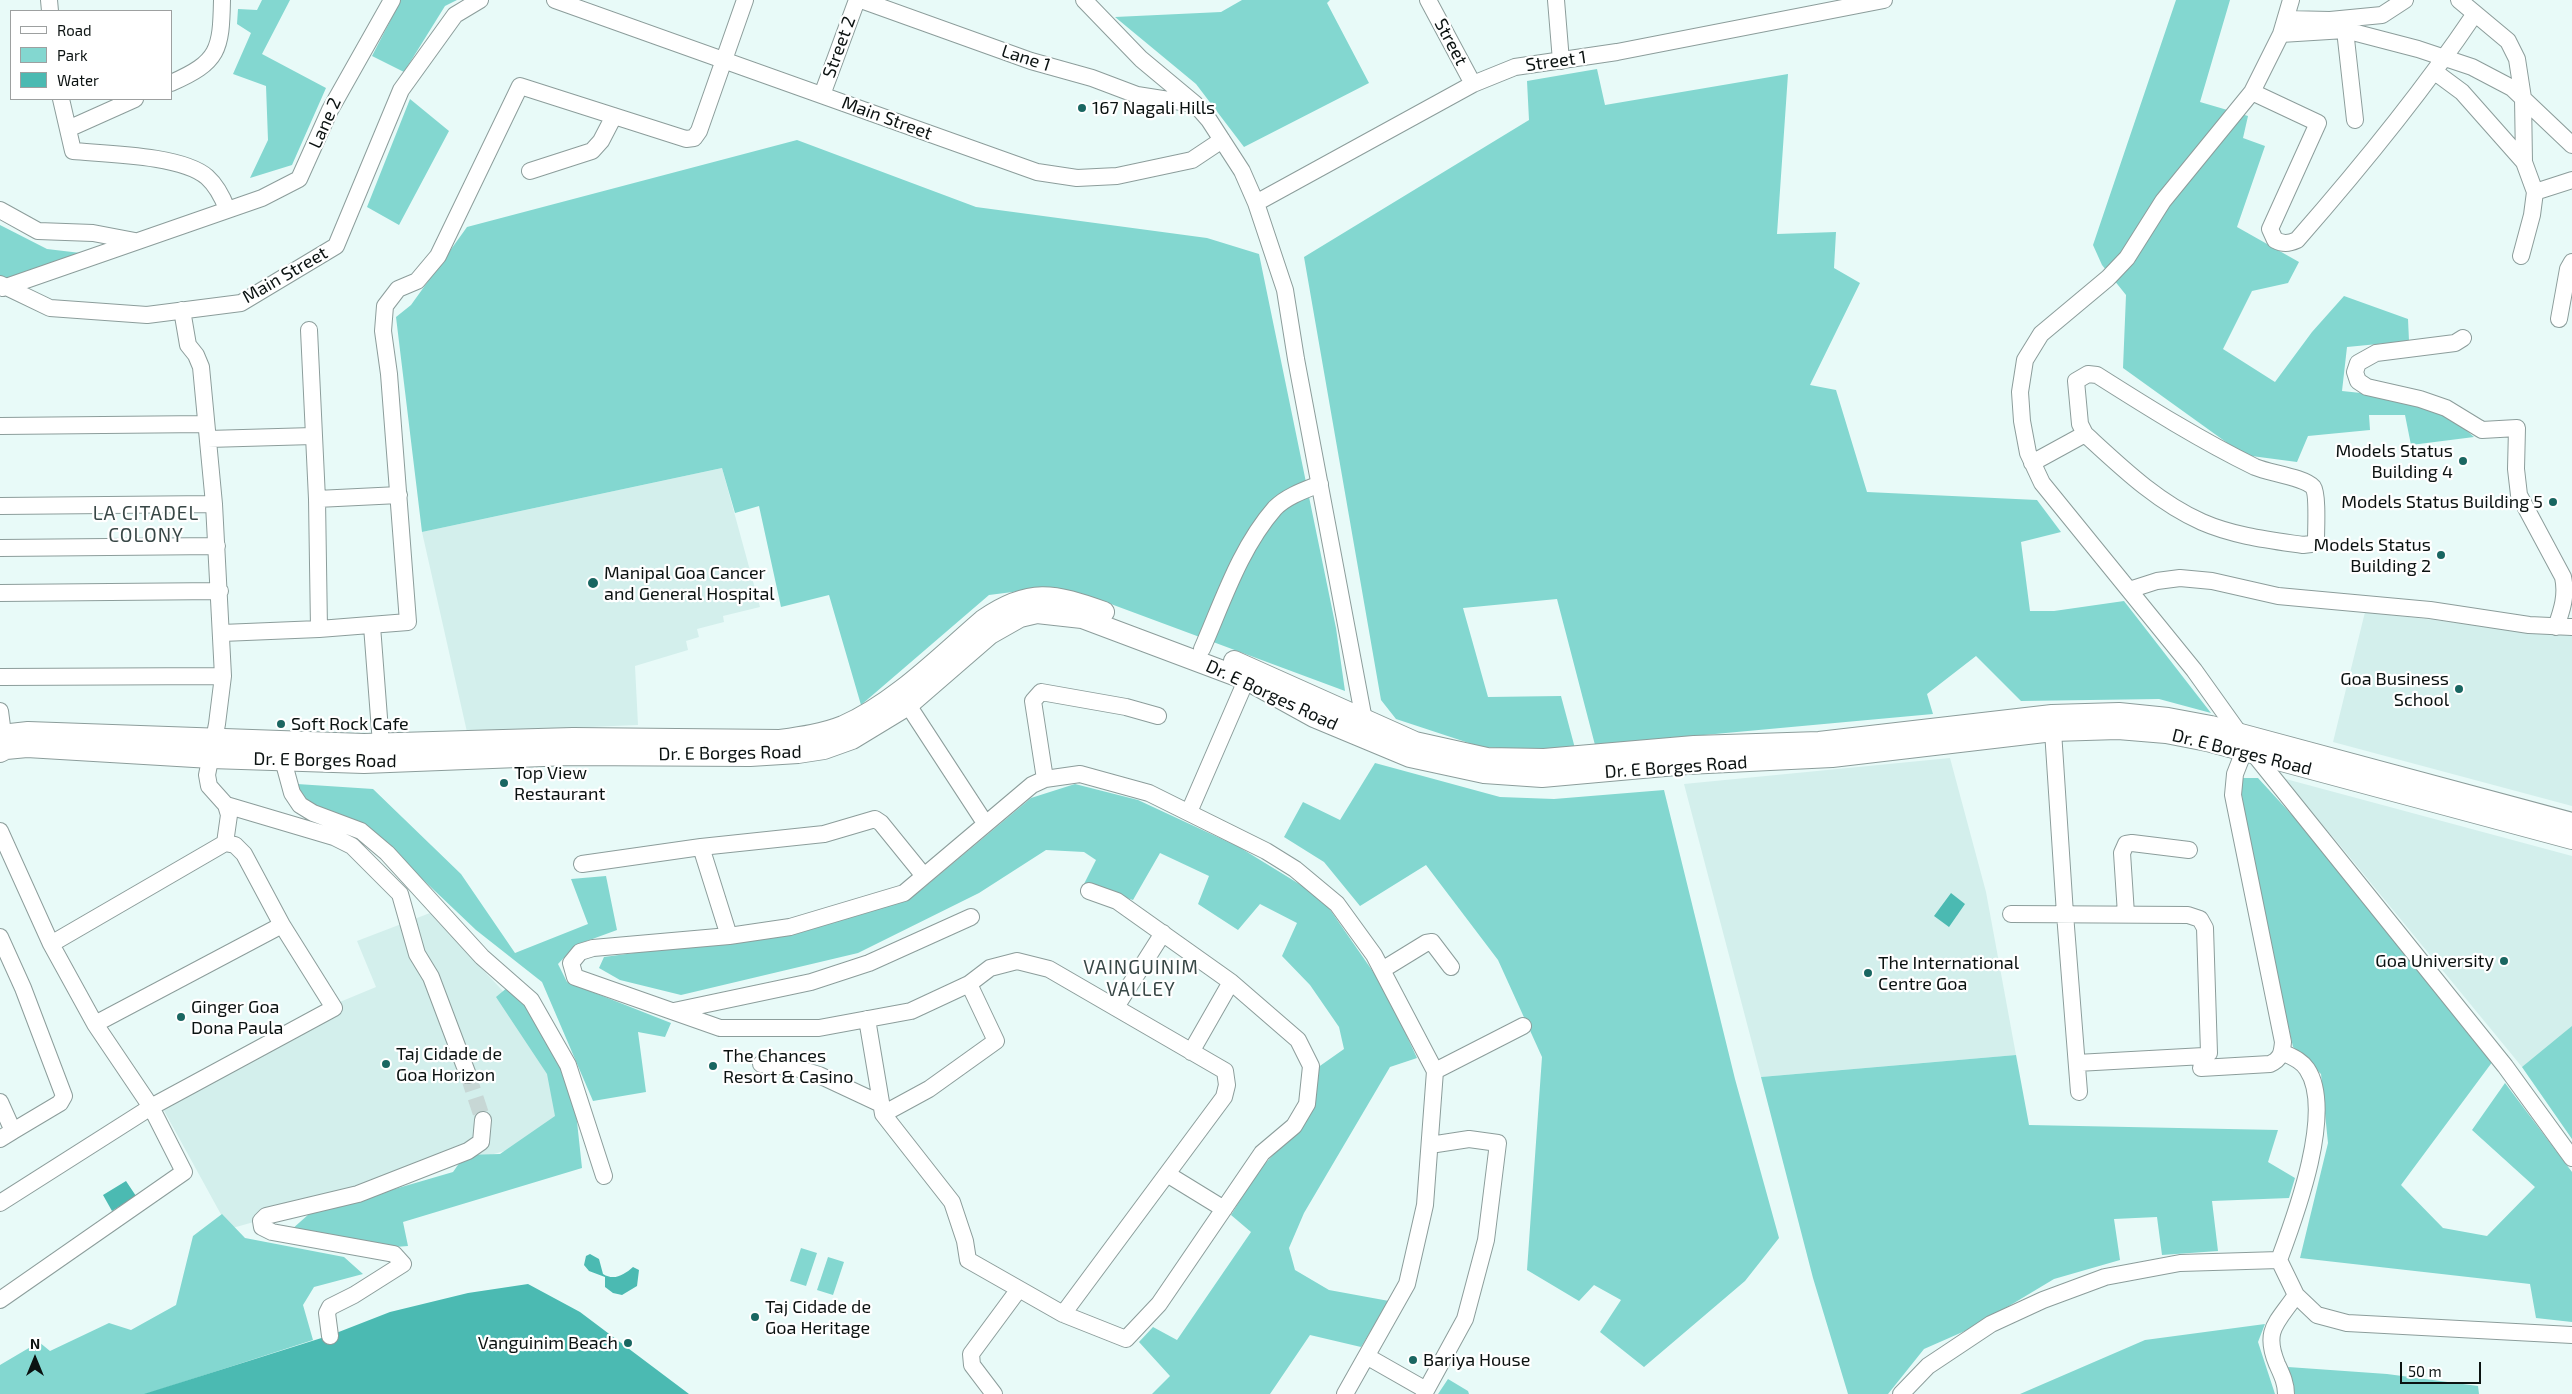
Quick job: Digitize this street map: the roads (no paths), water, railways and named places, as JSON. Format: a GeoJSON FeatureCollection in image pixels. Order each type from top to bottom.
{"type":"FeatureCollection","features":[{"type":"Feature","properties":{"kind":"main road","name":"Dr. E Borges Road"},"geometry":{"type":"LineString","coordinates":[[1,740],[6,749],[27,747],[212,748],[573,738],[780,740],[810,736],[844,725],[887,700],[1000,608],[1035,596],[1055,597],[1086,606],[1202,649],[1249,674],[1314,717],[1410,757],[1484,774],[1542,777],[1687,764],[1832,757],[2054,731],[2118,729],[2166,733],[2246,746],[2572,823]]}},
{"type":"Feature","properties":{"kind":"main road","name":"Dr. E Borges Road"},"geometry":{"type":"LineString","coordinates":[[212,748],[282,760],[364,763],[569,755],[750,756],[798,753],[824,749],[852,740],[908,705],[990,634],[1020,617],[1036,613],[1082,618],[1249,674],[1415,742],[1487,758],[1544,759],[1694,746],[1819,742],[2071,715],[2119,713],[2168,718],[2246,746],[2572,839]]}},
{"type":"Feature","properties":{"kind":"street"},"geometry":{"type":"LineString","coordinates":[[172,83],[193,73],[214,56],[222,36],[222,0]]}},
{"type":"Feature","properties":{"kind":"street","name":"Lane 2"},"geometry":{"type":"LineString","coordinates":[[3,287],[262,198],[299,179],[338,95],[392,0]]}},
{"type":"Feature","properties":{"kind":"street","name":"Main Street"},"geometry":{"type":"LineString","coordinates":[[3,287],[50,308],[147,315],[240,303],[336,246],[401,90],[454,15],[480,0]]}},
{"type":"Feature","properties":{"kind":"street","name":"Main Street"},"geometry":{"type":"LineString","coordinates":[[555,0],[1037,172],[1077,178],[1117,176],[1192,160],[1222,140]]}},
{"type":"Feature","properties":{"kind":"street"},"geometry":{"type":"LineString","coordinates":[[222,633],[372,626],[408,622],[389,374],[383,331],[385,306],[398,289],[417,281],[438,256],[520,86],[686,139],[694,138],[699,132],[725,62],[745,0]]}},
{"type":"Feature","properties":{"kind":"street","name":"Street 2"},"geometry":{"type":"LineString","coordinates":[[822,95],[857,0]]}},
{"type":"Feature","properties":{"kind":"street","name":"Lane 1"},"geometry":{"type":"LineString","coordinates":[[861,0],[1031,61],[1092,78],[1138,95],[1195,104]]}},
{"type":"Feature","properties":{"kind":"street"},"geometry":{"type":"LineString","coordinates":[[1084,0],[1141,59],[1195,104],[1209,120],[1242,171],[1256,202],[1285,290],[1296,360],[1364,720]]}},
{"type":"Feature","properties":{"kind":"street","name":"Street"},"geometry":{"type":"LineString","coordinates":[[1428,0],[1473,84]]}},
{"type":"Feature","properties":{"kind":"street"},"geometry":{"type":"LineString","coordinates":[[1556,0],[1562,61]]}},
{"type":"Feature","properties":{"kind":"street","name":"Street 1"},"geometry":{"type":"LineString","coordinates":[[1256,202],[1473,84],[1515,67],[1617,52],[1823,6],[1884,0]]}},
{"type":"Feature","properties":{"kind":"street"},"geometry":{"type":"LineString","coordinates":[[2291,0],[2284,27],[2252,92],[2163,201],[2127,258],[2108,278],[2041,334],[2025,360],[2020,392],[2028,453],[2042,483],[2194,670],[2246,746],[2505,1066],[2572,1158]]}},
{"type":"Feature","properties":{"kind":"street"},"geometry":{"type":"LineString","coordinates":[[2284,27],[2330,20],[2382,16],[2405,0]]}},
{"type":"Feature","properties":{"kind":"street"},"geometry":{"type":"LineString","coordinates":[[2458,0],[2508,41],[2517,59],[2523,98],[2524,162],[2535,192],[2532,214],[2520,256]]}},
{"type":"Feature","properties":{"kind":"street"},"geometry":{"type":"LineString","coordinates":[[2252,92],[2318,123],[2270,229],[2275,240],[2283,244],[2291,243],[2297,240],[2363,166],[2435,72],[2474,15]]}},
{"type":"Feature","properties":{"kind":"street"},"geometry":{"type":"LineString","coordinates":[[2284,27],[2345,30],[2472,67],[2512,88],[2572,145]]}},
{"type":"Feature","properties":{"kind":"street"},"geometry":{"type":"LineString","coordinates":[[2345,30],[2355,120]]}},
{"type":"Feature","properties":{"kind":"street"},"geometry":{"type":"LineString","coordinates":[[2435,72],[2462,92],[2524,162]]}},
{"type":"Feature","properties":{"kind":"street"},"geometry":{"type":"LineString","coordinates":[[61,100],[73,151],[138,156],[189,167],[206,176],[221,192],[227,209]]}},
{"type":"Feature","properties":{"kind":"street"},"geometry":{"type":"LineString","coordinates":[[68,129],[133,100]]}},
{"type":"Feature","properties":{"kind":"street"},"geometry":{"type":"LineString","coordinates":[[530,171],[592,150],[601,141],[614,116]]}},
{"type":"Feature","properties":{"kind":"street"},"geometry":{"type":"LineString","coordinates":[[2535,192],[2572,180]]}},
{"type":"Feature","properties":{"kind":"street"},"geometry":{"type":"LineString","coordinates":[[0,210],[38,231],[93,233],[135,241]]}},
{"type":"Feature","properties":{"kind":"street"},"geometry":{"type":"LineString","coordinates":[[2558,319],[2568,269],[2572,262]]}},
{"type":"Feature","properties":{"kind":"street"},"geometry":{"type":"LineString","coordinates":[[182,310],[188,345],[196,355],[201,366],[214,504],[223,676],[217,724],[206,775],[209,786],[226,805],[229,815],[225,843]]}},
{"type":"Feature","properties":{"kind":"street"},"geometry":{"type":"LineString","coordinates":[[309,330],[317,499],[319,629]]}},
{"type":"Feature","properties":{"kind":"street"},"geometry":{"type":"LineString","coordinates":[[2129,590],[2157,581],[2180,578],[2212,581],[2278,596],[2430,610],[2564,627],[2562,611],[2565,587],[2563,577],[2520,495],[2516,469],[2517,428],[2482,430],[2446,408],[2420,399],[2367,387],[2358,380],[2355,372],[2358,363],[2376,353],[2456,343],[2463,338]]}},
{"type":"Feature","properties":{"kind":"street"},"geometry":{"type":"LineString","coordinates":[[2088,374],[2096,375],[2180,428],[2255,467],[2306,482],[2313,487],[2315,494],[2316,540],[2311,544],[2303,545],[2264,539],[2203,522],[2175,508],[2138,481],[2085,434],[2080,424],[2076,380],[2088,374]]}},
{"type":"Feature","properties":{"kind":"street"},"geometry":{"type":"LineString","coordinates":[[0,426],[207,431],[313,436]]}},
{"type":"Feature","properties":{"kind":"street"},"geometry":{"type":"LineString","coordinates":[[2032,462],[2085,434]]}},
{"type":"Feature","properties":{"kind":"street"},"geometry":{"type":"LineString","coordinates":[[1202,649],[1230,581],[1251,544],[1276,507],[1295,494],[1320,484]]}},
{"type":"Feature","properties":{"kind":"street"},"geometry":{"type":"LineString","coordinates":[[317,499],[399,496]]}},
{"type":"Feature","properties":{"kind":"street"},"geometry":{"type":"LineString","coordinates":[[0,506],[214,504]]}},
{"type":"Feature","properties":{"kind":"street"},"geometry":{"type":"LineString","coordinates":[[0,548],[217,546]]}},
{"type":"Feature","properties":{"kind":"street"},"geometry":{"type":"LineString","coordinates":[[0,593],[220,591]]}},
{"type":"Feature","properties":{"kind":"street"},"geometry":{"type":"LineString","coordinates":[[372,626],[382,744]]}},
{"type":"Feature","properties":{"kind":"street"},"geometry":{"type":"LineString","coordinates":[[1189,812],[1249,674]]}},
{"type":"Feature","properties":{"kind":"street"},"geometry":{"type":"LineString","coordinates":[[0,677],[223,676]]}},
{"type":"Feature","properties":{"kind":"street"},"geometry":{"type":"LineString","coordinates":[[1045,779],[1033,701],[1041,692],[1126,707],[1158,716]]}},
{"type":"Feature","properties":{"kind":"street"},"geometry":{"type":"LineString","coordinates":[[908,705],[985,823]]}},
{"type":"Feature","properties":{"kind":"street"},"geometry":{"type":"LineString","coordinates":[[0,711],[1,740]]}},
{"type":"Feature","properties":{"kind":"street"},"geometry":{"type":"LineString","coordinates":[[2054,731],[2065,914],[2079,1092]]}},
{"type":"Feature","properties":{"kind":"street"},"geometry":{"type":"LineString","coordinates":[[2201,1068],[2270,1064],[2278,1060],[2282,1052],[2283,1042],[2234,795],[2235,774],[2246,746]]}},
{"type":"Feature","properties":{"kind":"street"},"geometry":{"type":"LineString","coordinates":[[282,760],[292,793],[300,805],[313,813],[361,831],[387,853],[482,957],[531,1000],[568,1065],[604,1176]]}},
{"type":"Feature","properties":{"kind":"street"},"geometry":{"type":"LineString","coordinates":[[1063,1314],[1224,1097],[1227,1084],[1224,1070],[1049,969],[1017,961],[990,968],[969,984],[911,1011],[819,1028],[720,1028],[575,977],[571,963],[580,952],[593,948],[729,936],[790,927],[904,893],[985,823],[1032,785],[1045,779],[1080,774],[1149,793],[1266,851],[1309,880],[1337,904],[1382,970],[1435,1070],[1425,1205],[1408,1284],[1368,1357],[1344,1394]]}},
{"type":"Feature","properties":{"kind":"street"},"geometry":{"type":"LineString","coordinates":[[226,805],[334,837],[352,846],[400,894],[416,954],[431,977],[468,1075]]}},
{"type":"Feature","properties":{"kind":"street"},"geometry":{"type":"LineString","coordinates":[[582,864],[701,847],[824,834],[875,819],[881,823],[924,876]]}},
{"type":"Feature","properties":{"kind":"street"},"geometry":{"type":"LineString","coordinates":[[0,831],[51,944],[95,1024],[151,1107],[184,1172],[0,1300]]}},
{"type":"Feature","properties":{"kind":"street"},"geometry":{"type":"LineString","coordinates":[[0,1203],[151,1107],[334,1008],[282,925],[244,854],[235,845],[225,843],[51,944]]}},
{"type":"Feature","properties":{"kind":"street"},"geometry":{"type":"LineString","coordinates":[[2126,914],[2122,853],[2126,844],[2132,843],[2189,850]]}},
{"type":"Feature","properties":{"kind":"street"},"geometry":{"type":"LineString","coordinates":[[701,847],[729,936]]}},
{"type":"Feature","properties":{"kind":"street"},"geometry":{"type":"LineString","coordinates":[[761,1064],[796,1068],[819,1075],[882,1109],[952,1202],[965,1241],[968,1260],[1063,1314],[1126,1339],[1159,1304],[1262,1153],[1294,1126],[1307,1104],[1311,1066],[1298,1040],[1231,982],[1117,901],[1089,891]]}},
{"type":"Feature","properties":{"kind":"street"},"geometry":{"type":"LineString","coordinates":[[2011,914],[2188,915],[2200,919],[2205,928],[2209,1053],[2204,1056],[2077,1063]]}},
{"type":"Feature","properties":{"kind":"street"},"geometry":{"type":"LineString","coordinates":[[674,1011],[811,982],[869,963],[971,917]]}},
{"type":"Feature","properties":{"kind":"street"},"geometry":{"type":"LineString","coordinates":[[95,1024],[282,925]]}},
{"type":"Feature","properties":{"kind":"street"},"geometry":{"type":"LineString","coordinates":[[1116,1007],[1163,933]]}},
{"type":"Feature","properties":{"kind":"street"},"geometry":{"type":"LineString","coordinates":[[0,937],[23,988],[64,1096],[60,1103],[6,1135],[0,1102]]}},
{"type":"Feature","properties":{"kind":"street"},"geometry":{"type":"LineString","coordinates":[[1382,970],[1426,943],[1432,942],[1451,967]]}},
{"type":"Feature","properties":{"kind":"street"},"geometry":{"type":"LineString","coordinates":[[1191,1052],[1231,982]]}},
{"type":"Feature","properties":{"kind":"street"},"geometry":{"type":"LineString","coordinates":[[882,1109],[929,1089],[996,1041],[969,984]]}},
{"type":"Feature","properties":{"kind":"street"},"geometry":{"type":"LineString","coordinates":[[867,1019],[882,1109]]}},
{"type":"Feature","properties":{"kind":"street"},"geometry":{"type":"LineString","coordinates":[[1435,1070],[1523,1026]]}},
{"type":"Feature","properties":{"kind":"street"},"geometry":{"type":"LineString","coordinates":[[2282,1052],[2299,1060],[2308,1070],[2317,1100],[2315,1142],[2279,1260],[2296,1295],[2317,1315],[2347,1323],[2572,1335]]}},
{"type":"Feature","properties":{"kind":"street"},"geometry":{"type":"LineString","coordinates":[[330,1336],[327,1313],[330,1307],[354,1295],[402,1264],[394,1254],[272,1232],[262,1227],[262,1221],[266,1216],[358,1194],[468,1152],[481,1142],[483,1120]]}},
{"type":"Feature","properties":{"kind":"street"},"geometry":{"type":"LineString","coordinates":[[1368,1357],[1425,1392],[1465,1319],[1486,1240],[1498,1143],[1469,1139],[1430,1145]]}},
{"type":"Feature","properties":{"kind":"street"},"geometry":{"type":"LineString","coordinates":[[1167,1174],[1224,1209]]}},
{"type":"Feature","properties":{"kind":"street"},"geometry":{"type":"LineString","coordinates":[[1901,1394],[1928,1366],[1991,1324],[2043,1300],[2105,1277],[2180,1263],[2279,1260]]}},
{"type":"Feature","properties":{"kind":"street"},"geometry":{"type":"LineString","coordinates":[[994,1394],[972,1365],[971,1354],[1019,1289]]}},
{"type":"Feature","properties":{"kind":"street"},"geometry":{"type":"LineString","coordinates":[[2286,1394],[2286,1384],[2270,1348],[2270,1338],[2272,1330],[2296,1295]]}},
{"type":"Feature","properties":{"kind":"water"},"geometry":{"type":"Polygon","coordinates":[[[1951,893],[1965,904],[1949,927],[1934,916],[1951,893]]]}},
{"type":"Feature","properties":{"kind":"water"},"geometry":{"type":"Polygon","coordinates":[[[126,1181],[136,1196],[112,1211],[103,1195],[126,1181]]]}},
{"type":"Feature","properties":{"kind":"water"},"geometry":{"type":"Polygon","coordinates":[[[590,1254],[599,1259],[603,1274],[607,1276],[619,1276],[633,1267],[639,1270],[637,1286],[622,1295],[613,1293],[605,1287],[605,1277],[589,1271],[584,1265],[586,1256],[590,1254]]]}},
{"type":"Feature","properties":{"kind":"water"},"geometry":{"type":"Polygon","coordinates":[[[528,1284],[580,1312],[689,1394],[144,1394],[331,1335],[390,1312],[468,1293],[528,1284]]]}},
{"type":"Feature","properties":{"kind":"tunnel"},"geometry":{"type":"LineString","coordinates":[[468,1075],[483,1120]]}},
{"type":"Feature","properties":{"kind":"place","name":"167 Nagali Hills"},"geometry":{"type":"Point","coordinates":[1082,108]}},
{"type":"Feature","properties":{"kind":"place","name":"Models Status Building 4"},"geometry":{"type":"Point","coordinates":[2463,461]}},
{"type":"Feature","properties":{"kind":"place","name":"Models Status Building 5"},"geometry":{"type":"Point","coordinates":[2553,502]}},
{"type":"Feature","properties":{"kind":"place","name":"Models Status Building 2"},"geometry":{"type":"Point","coordinates":[2441,555]}},
{"type":"Feature","properties":{"kind":"place","name":"Manipal Goa Cancer and General Hospital"},"geometry":{"type":"Point","coordinates":[593,583]}},
{"type":"Feature","properties":{"kind":"place","name":"Goa Business School"},"geometry":{"type":"Point","coordinates":[2459,689]}},
{"type":"Feature","properties":{"kind":"place","name":"Soft Rock Cafe"},"geometry":{"type":"Point","coordinates":[281,724]}},
{"type":"Feature","properties":{"kind":"place","name":"Top View Restaurant"},"geometry":{"type":"Point","coordinates":[504,783]}},
{"type":"Feature","properties":{"kind":"place","name":"Goa University"},"geometry":{"type":"Point","coordinates":[2504,961]}},
{"type":"Feature","properties":{"kind":"place","name":"The International Centre Goa"},"geometry":{"type":"Point","coordinates":[1868,973]}},
{"type":"Feature","properties":{"kind":"place","name":"Ginger Goa Dona Paula"},"geometry":{"type":"Point","coordinates":[181,1017]}},
{"type":"Feature","properties":{"kind":"place","name":"Taj Cidade de Goa Horizon"},"geometry":{"type":"Point","coordinates":[386,1064]}},
{"type":"Feature","properties":{"kind":"place","name":"The Chances Resort & Casino"},"geometry":{"type":"Point","coordinates":[713,1066]}},
{"type":"Feature","properties":{"kind":"place","name":"Taj Cidade de Goa Heritage"},"geometry":{"type":"Point","coordinates":[755,1317]}},
{"type":"Feature","properties":{"kind":"place","name":"Vanguinim Beach"},"geometry":{"type":"Point","coordinates":[628,1343]}},
{"type":"Feature","properties":{"kind":"place","name":"Bariya House"},"geometry":{"type":"Point","coordinates":[1413,1360]}},
{"type":"Feature","properties":{"kind":"district","name":"LA CITADEL COLONY"},"geometry":{"type":"Point","coordinates":[146,525]}},
{"type":"Feature","properties":{"kind":"district","name":"VAINGUINIM VALLEY"},"geometry":{"type":"Point","coordinates":[1141,979]}}]}
